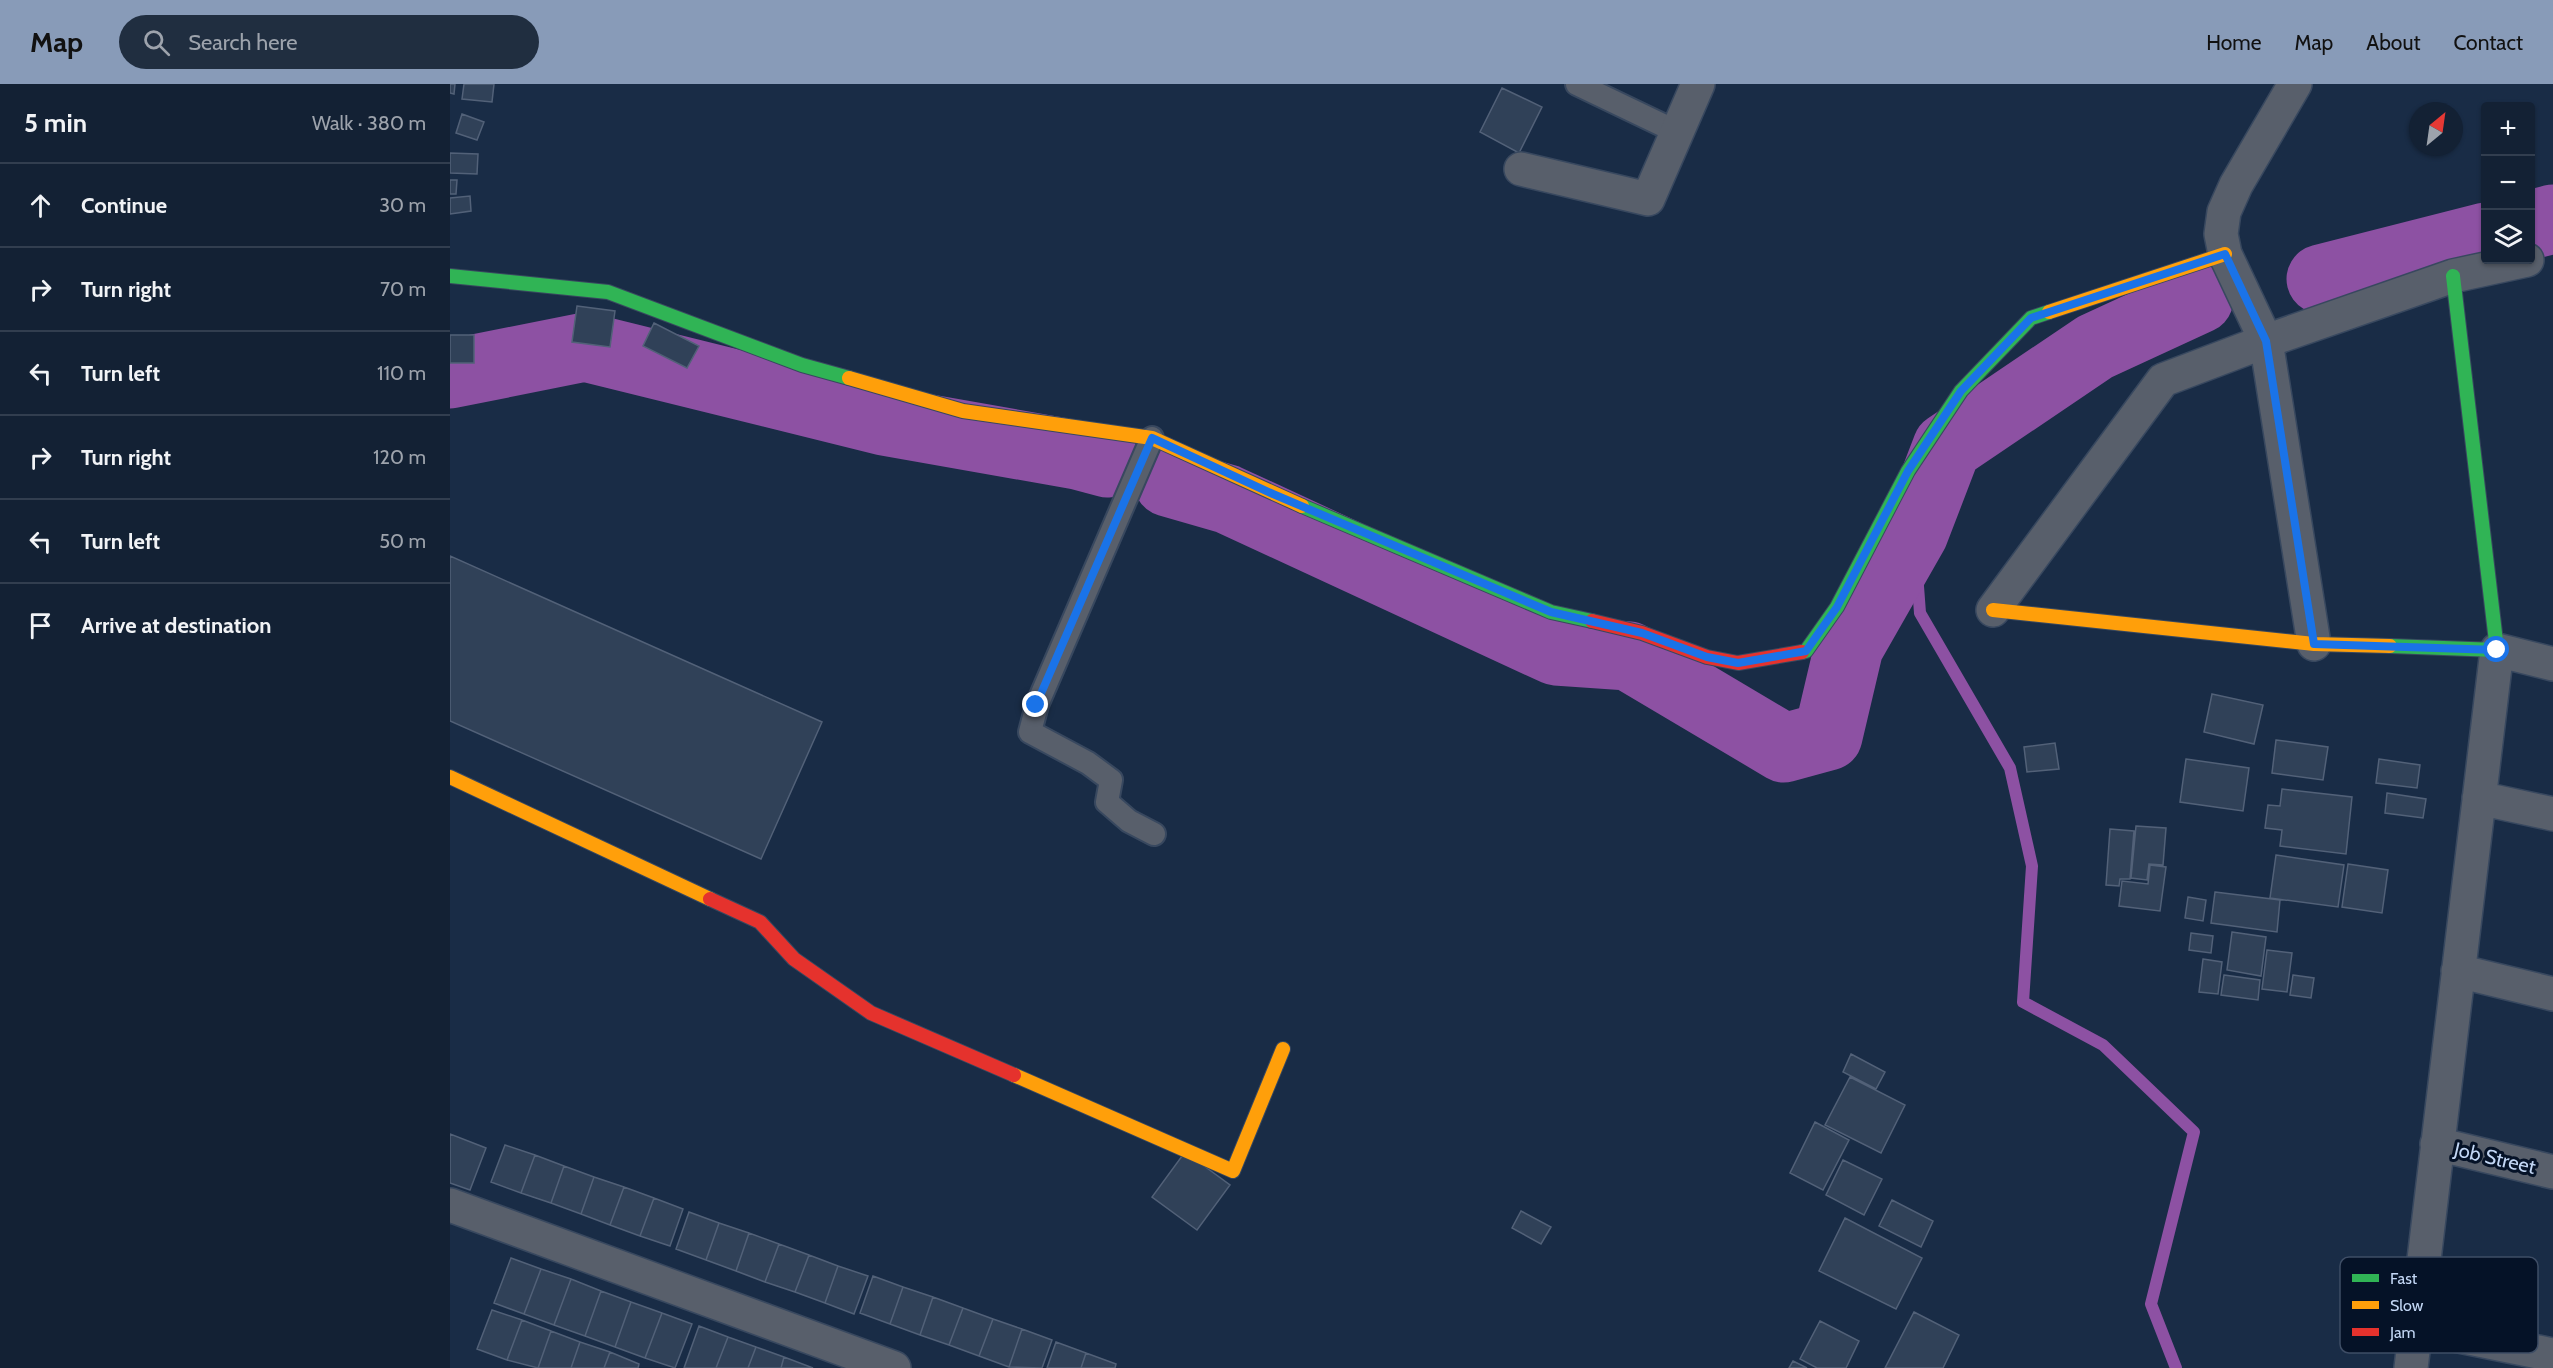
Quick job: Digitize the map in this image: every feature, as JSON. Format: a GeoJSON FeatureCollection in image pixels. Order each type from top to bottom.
{"type":"FeatureCollection","features":[{"type":"Feature","properties":{"kind":"street"},"geometry":{"type":"LineString","coordinates":[[1521,169],[1648,200],[1698,84]]}},
{"type":"Feature","properties":{"kind":"street"},"geometry":{"type":"LineString","coordinates":[[2295,84],[2236,185],[2224,212],[2221,234],[2225,254],[2266,341],[2314,644]]}},
{"type":"Feature","properties":{"kind":"street"},"geometry":{"type":"LineString","coordinates":[[450,276],[608,292],[802,365],[963,411],[1152,438],[1273,494],[1551,612],[1642,633],[1707,657],[1738,663],[1806,651],[1837,607],[1908,471],[1961,391],[2031,318],[2225,254]]}},
{"type":"Feature","properties":{"kind":"street"},"geometry":{"type":"LineString","coordinates":[[2535,258],[2553,254]]}},
{"type":"Feature","properties":{"kind":"street"},"geometry":{"type":"LineString","coordinates":[[1993,610],[2163,380],[2266,341],[2453,276],[2507,264]]}},
{"type":"Feature","properties":{"kind":"street"},"geometry":{"type":"LineString","coordinates":[[2423,1257],[2497,650],[2453,276]]}},
{"type":"Feature","properties":{"kind":"street"},"geometry":{"type":"LineString","coordinates":[[1993,610],[2314,644],[2497,650],[2553,664]]}},
{"type":"Feature","properties":{"kind":"street"},"geometry":{"type":"LineString","coordinates":[[450,777],[760,922],[794,958],[871,1013],[1233,1171],[1283,1049]]}},
{"type":"Feature","properties":{"kind":"street"},"geometry":{"type":"LineString","coordinates":[[2479,798],[2553,814]]}},
{"type":"Feature","properties":{"kind":"street"},"geometry":{"type":"LineString","coordinates":[[2458,972],[2553,994]]}},
{"type":"Feature","properties":{"kind":"street","name":"Job Street"},"geometry":{"type":"LineString","coordinates":[[2437,1144],[2553,1172]]}},
{"type":"Feature","properties":{"kind":"street"},"geometry":{"type":"LineString","coordinates":[[450,1205],[894,1368]]}},
{"type":"Feature","properties":{"kind":"street"},"geometry":{"type":"LineString","coordinates":[[2538,1352],[2553,1355]]}},
{"type":"Feature","properties":{"kind":"street"},"geometry":{"type":"LineString","coordinates":[[2410,1368],[2412,1353]]}},
{"type":"Feature","properties":{"kind":"lane"},"geometry":{"type":"LineString","coordinates":[[1577,84],[1677,132]]}},
{"type":"Feature","properties":{"kind":"lane"},"geometry":{"type":"LineString","coordinates":[[1152,438],[1036,705],[1030,732],[1088,763],[1110,780],[1107,802],[1130,821],[1154,834]]}},
{"type":"Feature","properties":{"kind":"building"},"geometry":{"type":"Polygon","coordinates":[[[450,84],[455,84],[454,94],[450,93],[450,84]]]}},
{"type":"Feature","properties":{"kind":"building"},"geometry":{"type":"Polygon","coordinates":[[[464,84],[494,84],[492,102],[462,99],[464,84]]]}},
{"type":"Feature","properties":{"kind":"building"},"geometry":{"type":"Polygon","coordinates":[[[1502,88],[1542,107],[1519,153],[1480,132],[1502,88]]]}},
{"type":"Feature","properties":{"kind":"building"},"geometry":{"type":"Polygon","coordinates":[[[462,114],[484,122],[477,140],[456,133],[462,114]]]}},
{"type":"Feature","properties":{"kind":"building"},"geometry":{"type":"Polygon","coordinates":[[[450,153],[478,154],[477,174],[450,173],[450,153]]]}},
{"type":"Feature","properties":{"kind":"building"},"geometry":{"type":"Polygon","coordinates":[[[450,180],[457,180],[456,194],[450,194],[450,180]]]}},
{"type":"Feature","properties":{"kind":"building"},"geometry":{"type":"Polygon","coordinates":[[[470,196],[471,211],[450,214],[450,198],[470,196]]]}},
{"type":"Feature","properties":{"kind":"building"},"geometry":{"type":"Polygon","coordinates":[[[577,306],[615,311],[610,347],[572,342],[577,306]]]}},
{"type":"Feature","properties":{"kind":"building"},"geometry":{"type":"Polygon","coordinates":[[[654,323],[699,346],[687,368],[643,346],[654,323]]]}},
{"type":"Feature","properties":{"kind":"building"},"geometry":{"type":"Polygon","coordinates":[[[450,335],[474,335],[474,363],[450,363],[450,335]]]}},
{"type":"Feature","properties":{"kind":"building"},"geometry":{"type":"Polygon","coordinates":[[[450,556],[822,722],[761,859],[450,721],[450,556]]]}},
{"type":"Feature","properties":{"kind":"building"},"geometry":{"type":"Polygon","coordinates":[[[2212,694],[2263,705],[2254,744],[2204,732],[2212,694]]]}},
{"type":"Feature","properties":{"kind":"building"},"geometry":{"type":"Polygon","coordinates":[[[2276,740],[2328,747],[2323,780],[2272,773],[2276,740]]]}},
{"type":"Feature","properties":{"kind":"building"},"geometry":{"type":"Polygon","coordinates":[[[2055,743],[2059,769],[2027,772],[2024,747],[2055,743]]]}},
{"type":"Feature","properties":{"kind":"building"},"geometry":{"type":"Polygon","coordinates":[[[2186,759],[2249,768],[2243,811],[2180,802],[2186,759]]]}},
{"type":"Feature","properties":{"kind":"building"},"geometry":{"type":"Polygon","coordinates":[[[2379,759],[2420,765],[2417,788],[2376,783],[2379,759]]]}},
{"type":"Feature","properties":{"kind":"building"},"geometry":{"type":"Polygon","coordinates":[[[2282,789],[2352,797],[2346,854],[2280,846],[2282,830],[2265,828],[2268,805],[2280,806],[2282,789]]]}},
{"type":"Feature","properties":{"kind":"building"},"geometry":{"type":"Polygon","coordinates":[[[2387,793],[2426,799],[2423,818],[2385,813],[2387,793]]]}},
{"type":"Feature","properties":{"kind":"building"},"geometry":{"type":"Polygon","coordinates":[[[2136,826],[2166,828],[2163,865],[2149,864],[2147,880],[2131,878],[2136,826]]]}},
{"type":"Feature","properties":{"kind":"building"},"geometry":{"type":"Polygon","coordinates":[[[2110,829],[2134,831],[2130,879],[2120,879],[2119,886],[2106,885],[2110,829]]]}},
{"type":"Feature","properties":{"kind":"building"},"geometry":{"type":"Polygon","coordinates":[[[2276,855],[2344,865],[2338,907],[2270,898],[2276,855]]]}},
{"type":"Feature","properties":{"kind":"building"},"geometry":{"type":"Polygon","coordinates":[[[2348,864],[2388,870],[2382,913],[2342,907],[2348,864]]]}},
{"type":"Feature","properties":{"kind":"building"},"geometry":{"type":"Polygon","coordinates":[[[2150,865],[2166,867],[2160,911],[2119,906],[2122,881],[2148,884],[2150,865]]]}},
{"type":"Feature","properties":{"kind":"building"},"geometry":{"type":"Polygon","coordinates":[[[2215,892],[2280,900],[2277,932],[2211,923],[2215,892]]]}},
{"type":"Feature","properties":{"kind":"building"},"geometry":{"type":"Polygon","coordinates":[[[2188,897],[2206,900],[2203,921],[2185,918],[2188,897]]]}},
{"type":"Feature","properties":{"kind":"building"},"geometry":{"type":"Polygon","coordinates":[[[2232,932],[2266,937],[2261,976],[2227,970],[2232,932]]]}},
{"type":"Feature","properties":{"kind":"building"},"geometry":{"type":"Polygon","coordinates":[[[2191,933],[2213,936],[2211,953],[2189,950],[2191,933]]]}},
{"type":"Feature","properties":{"kind":"building"},"geometry":{"type":"Polygon","coordinates":[[[2267,950],[2292,953],[2287,992],[2262,989],[2267,950]]]}},
{"type":"Feature","properties":{"kind":"building"},"geometry":{"type":"Polygon","coordinates":[[[2203,959],[2222,962],[2218,994],[2199,992],[2203,959]]]}},
{"type":"Feature","properties":{"kind":"building"},"geometry":{"type":"Polygon","coordinates":[[[2224,975],[2260,980],[2258,1000],[2221,995],[2224,975]]]}},
{"type":"Feature","properties":{"kind":"building"},"geometry":{"type":"Polygon","coordinates":[[[2293,975],[2314,978],[2311,998],[2290,995],[2293,975]]]}},
{"type":"Feature","properties":{"kind":"building"},"geometry":{"type":"Polygon","coordinates":[[[1851,1054],[1885,1072],[1876,1089],[1843,1072],[1851,1054]]]}},
{"type":"Feature","properties":{"kind":"building"},"geometry":{"type":"Polygon","coordinates":[[[1850,1077],[1905,1105],[1881,1153],[1825,1125],[1850,1077]]]}},
{"type":"Feature","properties":{"kind":"building"},"geometry":{"type":"Polygon","coordinates":[[[1815,1122],[1849,1140],[1823,1190],[1790,1173],[1815,1122]]]}},
{"type":"Feature","properties":{"kind":"building"},"geometry":{"type":"Polygon","coordinates":[[[450,1134],[486,1148],[470,1190],[450,1183],[450,1134]]]}},
{"type":"Feature","properties":{"kind":"building"},"geometry":{"type":"Polygon","coordinates":[[[505,1145],[535,1155],[521,1193],[491,1182],[505,1145]]]}},
{"type":"Feature","properties":{"kind":"building"},"geometry":{"type":"Polygon","coordinates":[[[1185,1152],[1230,1185],[1197,1230],[1152,1197],[1185,1152]]]}},
{"type":"Feature","properties":{"kind":"building"},"geometry":{"type":"Polygon","coordinates":[[[535,1155],[564,1166],[551,1203],[521,1193],[535,1155]]]}},
{"type":"Feature","properties":{"kind":"building"},"geometry":{"type":"Polygon","coordinates":[[[1843,1160],[1882,1179],[1864,1215],[1826,1195],[1843,1160]]]}},
{"type":"Feature","properties":{"kind":"building"},"geometry":{"type":"Polygon","coordinates":[[[564,1166],[594,1177],[581,1214],[551,1203],[564,1166]]]}},
{"type":"Feature","properties":{"kind":"building"},"geometry":{"type":"Polygon","coordinates":[[[594,1177],[624,1187],[610,1225],[581,1214],[594,1177]]]}},
{"type":"Feature","properties":{"kind":"building"},"geometry":{"type":"Polygon","coordinates":[[[624,1187],[654,1198],[640,1236],[610,1225],[624,1187]]]}},
{"type":"Feature","properties":{"kind":"building"},"geometry":{"type":"Polygon","coordinates":[[[654,1198],[683,1209],[670,1246],[640,1236],[654,1198]]]}},
{"type":"Feature","properties":{"kind":"building"},"geometry":{"type":"Polygon","coordinates":[[[1892,1200],[1933,1221],[1921,1247],[1879,1226],[1892,1200]]]}},
{"type":"Feature","properties":{"kind":"building"},"geometry":{"type":"Polygon","coordinates":[[[1521,1211],[1551,1227],[1541,1244],[1512,1228],[1521,1211]]]}},
{"type":"Feature","properties":{"kind":"building"},"geometry":{"type":"Polygon","coordinates":[[[689,1212],[719,1223],[706,1260],[676,1249],[689,1212]]]}},
{"type":"Feature","properties":{"kind":"building"},"geometry":{"type":"Polygon","coordinates":[[[1845,1218],[1922,1258],[1896,1309],[1819,1271],[1845,1218]]]}},
{"type":"Feature","properties":{"kind":"building"},"geometry":{"type":"Polygon","coordinates":[[[719,1223],[749,1233],[736,1271],[706,1260],[719,1223]]]}},
{"type":"Feature","properties":{"kind":"building"},"geometry":{"type":"Polygon","coordinates":[[[749,1233],[779,1244],[765,1282],[736,1271],[749,1233]]]}},
{"type":"Feature","properties":{"kind":"building"},"geometry":{"type":"Polygon","coordinates":[[[779,1244],[809,1255],[795,1292],[765,1282],[779,1244]]]}},
{"type":"Feature","properties":{"kind":"building"},"geometry":{"type":"Polygon","coordinates":[[[809,1255],[838,1266],[825,1303],[795,1292],[809,1255]]]}},
{"type":"Feature","properties":{"kind":"building"},"geometry":{"type":"Polygon","coordinates":[[[511,1258],[541,1269],[524,1314],[494,1303],[511,1258]]]}},
{"type":"Feature","properties":{"kind":"building"},"geometry":{"type":"Polygon","coordinates":[[[838,1266],[868,1276],[854,1314],[825,1303],[838,1266]]]}},
{"type":"Feature","properties":{"kind":"building"},"geometry":{"type":"Polygon","coordinates":[[[541,1269],[571,1279],[554,1325],[524,1314],[541,1269]]]}},
{"type":"Feature","properties":{"kind":"building"},"geometry":{"type":"Polygon","coordinates":[[[873,1276],[903,1287],[890,1324],[860,1313],[873,1276]]]}},
{"type":"Feature","properties":{"kind":"building"},"geometry":{"type":"Polygon","coordinates":[[[571,1279],[601,1291],[585,1336],[554,1325],[571,1279]]]}},
{"type":"Feature","properties":{"kind":"building"},"geometry":{"type":"Polygon","coordinates":[[[903,1287],[933,1297],[920,1335],[890,1324],[903,1287]]]}},
{"type":"Feature","properties":{"kind":"building"},"geometry":{"type":"Polygon","coordinates":[[[601,1291],[631,1302],[615,1347],[585,1336],[601,1291]]]}},
{"type":"Feature","properties":{"kind":"building"},"geometry":{"type":"Polygon","coordinates":[[[933,1297],[963,1308],[949,1345],[920,1335],[933,1297]]]}},
{"type":"Feature","properties":{"kind":"building"},"geometry":{"type":"Polygon","coordinates":[[[631,1302],[662,1313],[645,1358],[615,1347],[631,1302]]]}},
{"type":"Feature","properties":{"kind":"building"},"geometry":{"type":"Polygon","coordinates":[[[963,1308],[993,1319],[979,1356],[949,1345],[963,1308]]]}},
{"type":"Feature","properties":{"kind":"building"},"geometry":{"type":"Polygon","coordinates":[[[492,1310],[522,1320],[507,1360],[477,1349],[492,1310]]]}},
{"type":"Feature","properties":{"kind":"building"},"geometry":{"type":"Polygon","coordinates":[[[1914,1312],[1959,1335],[1943,1368],[1885,1368],[1914,1312]]]}},
{"type":"Feature","properties":{"kind":"building"},"geometry":{"type":"Polygon","coordinates":[[[662,1313],[692,1324],[675,1368],[645,1358],[662,1313]]]}},
{"type":"Feature","properties":{"kind":"building"},"geometry":{"type":"Polygon","coordinates":[[[993,1319],[1022,1329],[1009,1367],[979,1356],[993,1319]]]}},
{"type":"Feature","properties":{"kind":"building"},"geometry":{"type":"Polygon","coordinates":[[[522,1320],[551,1331],[538,1368],[507,1360],[522,1320]]]}},
{"type":"Feature","properties":{"kind":"building"},"geometry":{"type":"Polygon","coordinates":[[[1820,1321],[1859,1341],[1846,1368],[1817,1368],[1800,1359],[1820,1321]]]}},
{"type":"Feature","properties":{"kind":"building"},"geometry":{"type":"Polygon","coordinates":[[[699,1326],[728,1337],[716,1368],[684,1368],[699,1326]]]}},
{"type":"Feature","properties":{"kind":"building"},"geometry":{"type":"Polygon","coordinates":[[[1022,1329],[1052,1340],[1042,1368],[1009,1367],[1022,1329]]]}},
{"type":"Feature","properties":{"kind":"building"},"geometry":{"type":"Polygon","coordinates":[[[551,1331],[580,1342],[571,1368],[538,1368],[551,1331]]]}},
{"type":"Feature","properties":{"kind":"building"},"geometry":{"type":"Polygon","coordinates":[[[728,1337],[756,1347],[748,1368],[716,1368],[728,1337]]]}},
{"type":"Feature","properties":{"kind":"building"},"geometry":{"type":"Polygon","coordinates":[[[580,1342],[610,1352],[604,1368],[571,1368],[580,1342]]]}},
{"type":"Feature","properties":{"kind":"building"},"geometry":{"type":"Polygon","coordinates":[[[1056,1342],[1086,1353],[1081,1368],[1047,1368],[1056,1342]]]}},
{"type":"Feature","properties":{"kind":"building"},"geometry":{"type":"Polygon","coordinates":[[[756,1347],[784,1357],[781,1368],[748,1368],[756,1347]]]}},
{"type":"Feature","properties":{"kind":"building"},"geometry":{"type":"Polygon","coordinates":[[[610,1352],[639,1364],[638,1368],[604,1368],[610,1352]]]}},
{"type":"Feature","properties":{"kind":"building"},"geometry":{"type":"Polygon","coordinates":[[[1086,1353],[1116,1364],[1115,1368],[1081,1368],[1086,1353]]]}},
{"type":"Feature","properties":{"kind":"building"},"geometry":{"type":"Polygon","coordinates":[[[784,1357],[813,1368],[781,1368],[784,1357]]]}},
{"type":"Feature","properties":{"kind":"building"},"geometry":{"type":"Polygon","coordinates":[[[1793,1361],[1807,1368],[1789,1368],[1793,1361]]]}},
{"type":"Feature","properties":{"kind":"waterway"},"geometry":{"type":"LineString","coordinates":[[2535,224],[2553,219]]}},
{"type":"Feature","properties":{"kind":"waterway"},"geometry":{"type":"LineString","coordinates":[[2321,279],[2481,238]]}},
{"type":"Feature","properties":{"kind":"waterway"},"geometry":{"type":"LineString","coordinates":[[1168,482],[1227,499],[1556,651],[1629,656],[1784,748],[1828,736],[1849,647],[1914,533],[1947,447],[2095,347],[2199,299]]}},
{"type":"Feature","properties":{"kind":"waterway"},"geometry":{"type":"LineString","coordinates":[[450,374],[585,347],[884,421],[1077,455],[1107,463]]}},
{"type":"Feature","properties":{"kind":"waterway"},"geometry":{"type":"LineString","coordinates":[[1914,533],[1920,613],[2010,768],[2032,866],[2023,1002],[2103,1045],[2194,1132],[2151,1304],[2176,1368]]}},
{"type":"Feature","properties":{"kind":"traffic: fast"},"geometry":{"type":"LineString","coordinates":[[450,276],[608,292],[802,365],[849,378]]}},
{"type":"Feature","properties":{"kind":"traffic: fast"},"geometry":{"type":"LineString","coordinates":[[2390,646],[2497,650],[2453,276]]}},
{"type":"Feature","properties":{"kind":"traffic: fast"},"geometry":{"type":"LineString","coordinates":[[1802,652],[1806,651],[1837,607],[1908,471],[1961,391],[2031,318],[2049,312]]}},
{"type":"Feature","properties":{"kind":"traffic: fast"},"geometry":{"type":"LineString","coordinates":[[1302,506],[1551,612],[1592,621]]}},
{"type":"Feature","properties":{"kind":"traffic: slow"},"geometry":{"type":"LineString","coordinates":[[2049,312],[2225,254]]}},
{"type":"Feature","properties":{"kind":"traffic: slow"},"geometry":{"type":"LineString","coordinates":[[849,378],[963,411],[1152,438],[1302,506]]}},
{"type":"Feature","properties":{"kind":"traffic: slow"},"geometry":{"type":"LineString","coordinates":[[1993,610],[2314,644],[2390,646]]}},
{"type":"Feature","properties":{"kind":"traffic: slow"},"geometry":{"type":"LineString","coordinates":[[450,777],[710,899]]}},
{"type":"Feature","properties":{"kind":"traffic: slow"},"geometry":{"type":"LineString","coordinates":[[1014,1075],[1233,1171],[1283,1049]]}},
{"type":"Feature","properties":{"kind":"traffic: jam"},"geometry":{"type":"LineString","coordinates":[[1592,621],[1642,633],[1707,657],[1738,663],[1802,652]]}},
{"type":"Feature","properties":{"kind":"traffic: jam"},"geometry":{"type":"LineString","coordinates":[[710,899],[760,922],[794,959],[871,1013],[1014,1075]]}},
{"type":"Feature","properties":{"kind":"route"},"geometry":{"type":"LineString","coordinates":[[1036,705],[1152,438],[1273,494],[1551,612],[1642,633],[1707,657],[1738,663],[1806,651],[1837,607],[1908,471],[1961,391],[2031,318],[2225,254],[2266,341],[2314,644],[2497,650]]}}]}
